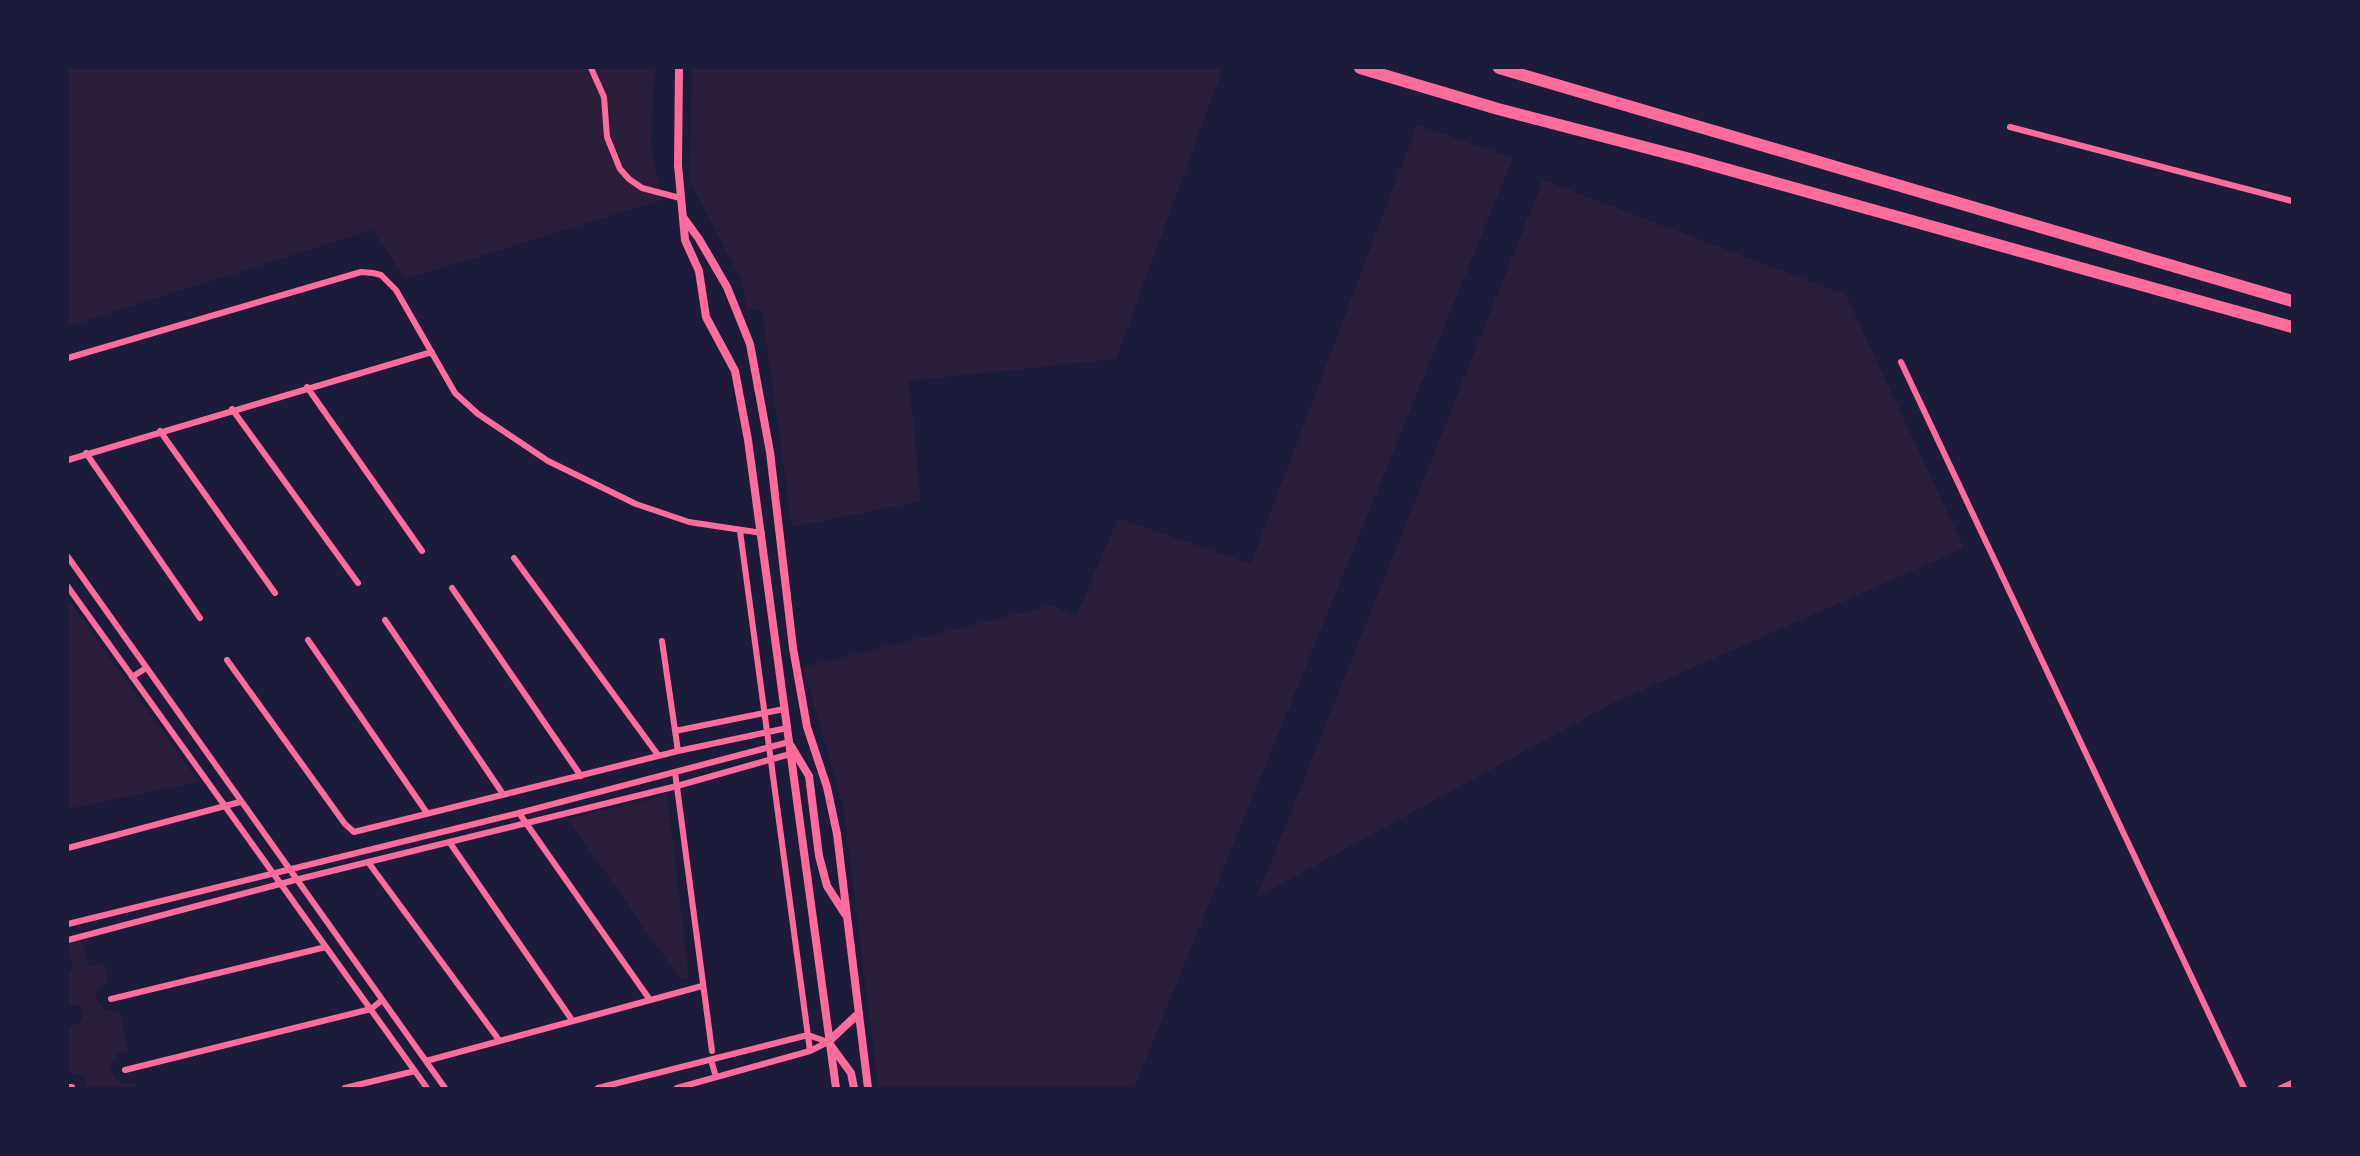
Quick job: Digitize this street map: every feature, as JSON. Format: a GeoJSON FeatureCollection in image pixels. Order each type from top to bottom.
{"type":"FeatureCollection","features":[{"type":"Feature","properties":{"kind":"highway"},"geometry":{"type":"LineString","coordinates":[[1360,68],[1498,109],[1701,162],[2292,327]]}},
{"type":"Feature","properties":{"kind":"highway"},"geometry":{"type":"LineString","coordinates":[[1499,68],[2292,301]]}},
{"type":"Feature","properties":{"kind":"street"},"geometry":{"type":"LineString","coordinates":[[591,68],[604,97],[607,137],[620,169],[642,188],[680,198]]}},
{"type":"Feature","properties":{"kind":"street"},"geometry":{"type":"LineString","coordinates":[[679,68],[677,137],[685,240],[699,271],[706,316],[735,371],[762,533],[836,1089]]}},
{"type":"Feature","properties":{"kind":"street"},"geometry":{"type":"LineString","coordinates":[[2010,127],[2292,201]]}},
{"type":"Feature","properties":{"kind":"street"},"geometry":{"type":"LineString","coordinates":[[682,216],[715,266],[750,344],[768,441],[793,648],[807,727],[827,787],[837,834],[868,1089]]}},
{"type":"Feature","properties":{"kind":"street"},"geometry":{"type":"LineString","coordinates":[[68,358],[361,272],[381,275],[389,282],[455,393],[465,404],[548,461],[589,483],[661,513],[689,522],[762,533]]}},
{"type":"Feature","properties":{"kind":"street"},"geometry":{"type":"LineString","coordinates":[[68,460],[307,387],[432,352]]}},
{"type":"Feature","properties":{"kind":"street"},"geometry":{"type":"LineString","coordinates":[[1901,362],[2244,1089]]}},
{"type":"Feature","properties":{"kind":"street"},"geometry":{"type":"LineString","coordinates":[[307,387],[422,551]]}},
{"type":"Feature","properties":{"kind":"street"},"geometry":{"type":"LineString","coordinates":[[232,410],[357,583]]}},
{"type":"Feature","properties":{"kind":"street"},"geometry":{"type":"LineString","coordinates":[[160,431],[275,593]]}},
{"type":"Feature","properties":{"kind":"street"},"geometry":{"type":"LineString","coordinates":[[86,453],[200,618]]}},
{"type":"Feature","properties":{"kind":"street"},"geometry":{"type":"LineString","coordinates":[[740,531],[810,1051]]}},
{"type":"Feature","properties":{"kind":"street"},"geometry":{"type":"LineString","coordinates":[[68,557],[286,868],[445,1089]]}},
{"type":"Feature","properties":{"kind":"street"},"geometry":{"type":"LineString","coordinates":[[514,558],[658,755]]}},
{"type":"Feature","properties":{"kind":"street"},"geometry":{"type":"LineString","coordinates":[[68,587],[427,1089]]}},
{"type":"Feature","properties":{"kind":"street"},"geometry":{"type":"LineString","coordinates":[[453,588],[581,776]]}},
{"type":"Feature","properties":{"kind":"street"},"geometry":{"type":"LineString","coordinates":[[385,620],[503,794]]}},
{"type":"Feature","properties":{"kind":"street"},"geometry":{"type":"LineString","coordinates":[[308,640],[427,813]]}},
{"type":"Feature","properties":{"kind":"street"},"geometry":{"type":"LineString","coordinates":[[662,641],[678,751]]}},
{"type":"Feature","properties":{"kind":"street"},"geometry":{"type":"LineString","coordinates":[[228,660],[345,824],[354,832],[658,755],[787,728]]}},
{"type":"Feature","properties":{"kind":"street"},"geometry":{"type":"LineString","coordinates":[[132,677],[147,668]]}},
{"type":"Feature","properties":{"kind":"street"},"geometry":{"type":"LineString","coordinates":[[675,731],[784,710]]}},
{"type":"Feature","properties":{"kind":"street"},"geometry":{"type":"LineString","coordinates":[[789,742],[809,776],[819,856],[827,886],[847,918]]}},
{"type":"Feature","properties":{"kind":"street"},"geometry":{"type":"LineString","coordinates":[[68,924],[286,868],[519,813],[789,742]]}},
{"type":"Feature","properties":{"kind":"street"},"geometry":{"type":"LineString","coordinates":[[68,940],[295,880],[677,786],[790,754]]}},
{"type":"Feature","properties":{"kind":"street"},"geometry":{"type":"LineString","coordinates":[[675,772],[712,1051]]}},
{"type":"Feature","properties":{"kind":"street"},"geometry":{"type":"LineString","coordinates":[[68,848],[240,802]]}},
{"type":"Feature","properties":{"kind":"street"},"geometry":{"type":"LineString","coordinates":[[519,813],[650,1000]]}},
{"type":"Feature","properties":{"kind":"street"},"geometry":{"type":"LineString","coordinates":[[450,843],[572,1020]]}},
{"type":"Feature","properties":{"kind":"street"},"geometry":{"type":"LineString","coordinates":[[368,862],[499,1040]]}},
{"type":"Feature","properties":{"kind":"street"},"geometry":{"type":"LineString","coordinates":[[111,999],[326,947]]}},
{"type":"Feature","properties":{"kind":"street"},"geometry":{"type":"LineString","coordinates":[[426,1061],[702,986]]}},
{"type":"Feature","properties":{"kind":"street"},"geometry":{"type":"LineString","coordinates":[[125,1070],[371,1009],[382,1000]]}},
{"type":"Feature","properties":{"kind":"street"},"geometry":{"type":"LineString","coordinates":[[677,1089],[810,1051],[828,1042],[859,1013]]}},
{"type":"Feature","properties":{"kind":"street"},"geometry":{"type":"LineString","coordinates":[[598,1089],[808,1035],[828,1042],[851,1073],[854,1089]]}},
{"type":"Feature","properties":{"kind":"street"},"geometry":{"type":"LineString","coordinates":[[711,1059],[716,1077]]}},
{"type":"Feature","properties":{"kind":"street"},"geometry":{"type":"LineString","coordinates":[[345,1089],[416,1071]]}},
{"type":"Feature","properties":{"kind":"street"},"geometry":{"type":"LineString","coordinates":[[2281,1089],[2292,1083]]}},
{"type":"Feature","properties":{"kind":"shaded area"},"geometry":{"type":"Polygon","coordinates":[[[68,68],[655,68],[651,143],[662,200],[406,279],[372,230],[68,326],[68,68]]]}},
{"type":"Feature","properties":{"kind":"shaded area"},"geometry":{"type":"Polygon","coordinates":[[[692,68],[1223,68],[1116,359],[909,381],[921,501],[792,527],[762,310],[747,309],[743,283],[689,180],[692,68]]]}},
{"type":"Feature","properties":{"kind":"shaded area"},"geometry":{"type":"Polygon","coordinates":[[[1417,125],[1513,158],[1134,1088],[878,1088],[843,805],[803,667],[1052,605],[1076,617],[1118,518],[1251,564],[1417,125]]]}},
{"type":"Feature","properties":{"kind":"shaded area"},"geometry":{"type":"Polygon","coordinates":[[[1543,180],[1846,295],[1964,548],[1613,703],[1257,897],[1543,180]]]}},
{"type":"Feature","properties":{"kind":"shaded area"},"geometry":{"type":"Polygon","coordinates":[[[68,599],[199,782],[68,809],[68,599]]]}},
{"type":"Feature","properties":{"kind":"shaded area"},"geometry":{"type":"Polygon","coordinates":[[[667,795],[689,976],[680,979],[568,819],[667,795]]]}},
{"type":"Feature","properties":{"kind":"shaded area"},"geometry":{"type":"Polygon","coordinates":[[[82,941],[89,966],[105,963],[107,983],[98,987],[96,994],[98,1003],[107,1011],[119,1011],[129,1052],[119,1053],[112,1061],[111,1070],[116,1079],[124,1084],[135,1082],[137,1088],[87,1088],[84,1076],[68,1071],[68,1027],[79,1023],[83,1015],[79,1005],[68,1006],[68,974],[73,967],[68,944],[82,941]]]}}]}
